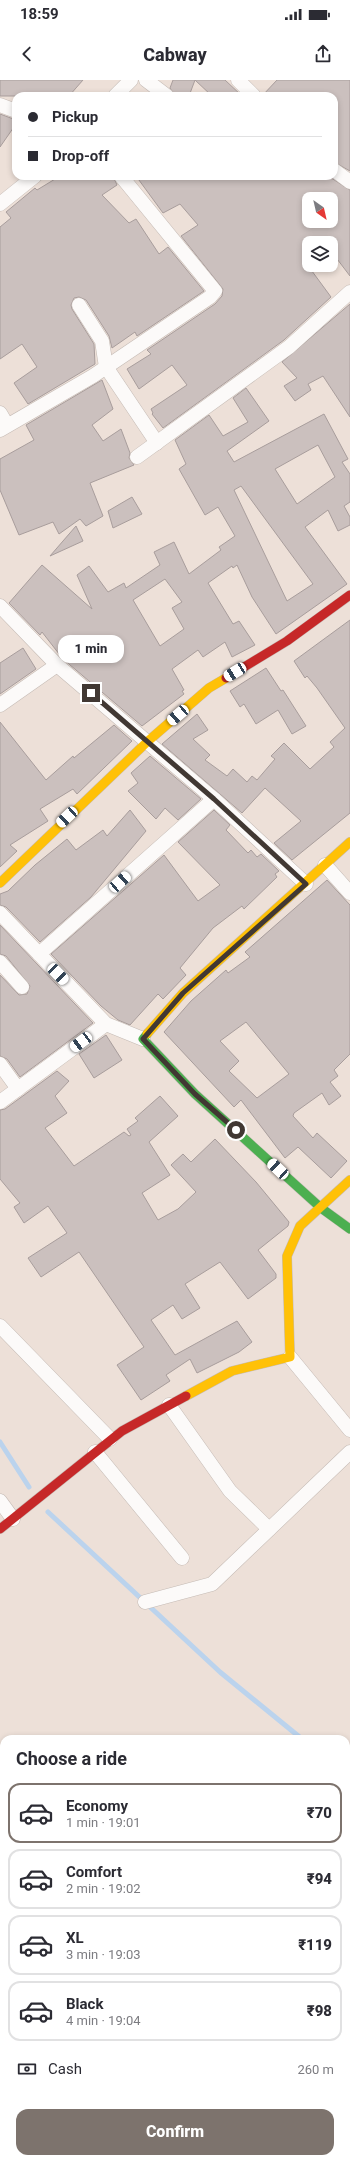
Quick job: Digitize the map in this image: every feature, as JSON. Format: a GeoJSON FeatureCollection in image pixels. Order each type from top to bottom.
{"type":"FeatureCollection","features":[{"type":"Feature","properties":{"kind":"street"},"geometry":{"type":"LineString","coordinates":[[119,92],[130,80]]}},
{"type":"Feature","properties":{"kind":"street"},"geometry":{"type":"LineString","coordinates":[[238,80],[250,92]]}},
{"type":"Feature","properties":{"kind":"street"},"geometry":{"type":"LineString","coordinates":[[149,81],[162,92]]}},
{"type":"Feature","properties":{"kind":"street"},"geometry":{"type":"LineString","coordinates":[[0,105],[12,110]]}},
{"type":"Feature","properties":{"kind":"street"},"geometry":{"type":"LineString","coordinates":[[338,173],[350,182]]}},
{"type":"Feature","properties":{"kind":"street"},"geometry":{"type":"LineString","coordinates":[[0,204],[30,180]]}},
{"type":"Feature","properties":{"kind":"street"},"geometry":{"type":"LineString","coordinates":[[2,423],[106,367],[210,297],[215,290],[124,180]]}},
{"type":"Feature","properties":{"kind":"street"},"geometry":{"type":"LineString","coordinates":[[137,457],[290,347],[350,292]]}},
{"type":"Feature","properties":{"kind":"street"},"geometry":{"type":"LineString","coordinates":[[80,305],[102,341],[106,367],[156,443]]}},
{"type":"Feature","properties":{"kind":"street"},"geometry":{"type":"LineString","coordinates":[[0,883],[147,742],[210,688],[287,641],[350,595]]}},
{"type":"Feature","properties":{"kind":"street"},"geometry":{"type":"LineString","coordinates":[[0,606],[58,664],[214,799],[306,884]]}},
{"type":"Feature","properties":{"kind":"street"},"geometry":{"type":"LineString","coordinates":[[0,705],[58,664]]}},
{"type":"Feature","properties":{"kind":"street"},"geometry":{"type":"LineString","coordinates":[[39,954],[214,799]]}},
{"type":"Feature","properties":{"kind":"street"},"geometry":{"type":"LineString","coordinates":[[143,1039],[183,993],[306,884],[350,842]]}},
{"type":"Feature","properties":{"kind":"street"},"geometry":{"type":"LineString","coordinates":[[325,865],[350,893]]}},
{"type":"Feature","properties":{"kind":"street"},"geometry":{"type":"LineString","coordinates":[[0,913],[106,1024],[143,1039],[195,1094],[320,1208],[350,1229]]}},
{"type":"Feature","properties":{"kind":"street"},"geometry":{"type":"LineString","coordinates":[[0,962],[22,987]]}},
{"type":"Feature","properties":{"kind":"street"},"geometry":{"type":"LineString","coordinates":[[0,1102],[106,1024]]}},
{"type":"Feature","properties":{"kind":"street"},"geometry":{"type":"LineString","coordinates":[[0,1064],[18,1089]]}},
{"type":"Feature","properties":{"kind":"street"},"geometry":{"type":"LineString","coordinates":[[350,1180],[300,1226],[287,1256],[286,1284],[290,1357],[350,1430]]}},
{"type":"Feature","properties":{"kind":"street"},"geometry":{"type":"LineString","coordinates":[[0,1326],[110,1439]]}},
{"type":"Feature","properties":{"kind":"street"},"geometry":{"type":"LineString","coordinates":[[0,1529],[110,1439],[232,1371],[290,1357]]}},
{"type":"Feature","properties":{"kind":"street"},"geometry":{"type":"LineString","coordinates":[[170,1405],[230,1491],[269,1529]]}},
{"type":"Feature","properties":{"kind":"street"},"geometry":{"type":"LineString","coordinates":[[95,1452],[182,1558]]}},
{"type":"Feature","properties":{"kind":"street"},"geometry":{"type":"LineString","coordinates":[[146,1602],[212,1584],[350,1452]]}},
{"type":"Feature","properties":{"kind":"street"},"geometry":{"type":"LineString","coordinates":[[0,1501],[13,1519]]}},
{"type":"Feature","properties":{"kind":"building"},"geometry":{"type":"Polygon","coordinates":[[[0,80],[83,80],[72,92],[12,92],[12,96],[0,96],[0,80]]]}},
{"type":"Feature","properties":{"kind":"building"},"geometry":{"type":"Polygon","coordinates":[[[173,80],[195,80],[190,92],[172,92],[170,88],[173,80]]]}},
{"type":"Feature","properties":{"kind":"building"},"geometry":{"type":"Polygon","coordinates":[[[195,80],[225,80],[238,92],[208,92],[195,80]]]}},
{"type":"Feature","properties":{"kind":"building"},"geometry":{"type":"Polygon","coordinates":[[[277,80],[350,80],[350,171],[338,164],[338,92],[266,92],[277,80]]]}},
{"type":"Feature","properties":{"kind":"building"},"geometry":{"type":"Polygon","coordinates":[[[0,114],[12,118],[12,130],[0,147],[0,114]]]}},
{"type":"Feature","properties":{"kind":"building"},"geometry":{"type":"Polygon","coordinates":[[[53,180],[115,180],[117,185],[102,195],[129,223],[136,219],[159,254],[168,247],[204,291],[137,336],[135,332],[112,348],[109,336],[86,300],[79,297],[74,298],[71,305],[72,309],[94,344],[95,364],[28,404],[14,383],[37,367],[22,344],[0,359],[0,227],[11,218],[6,212],[35,188],[37,190],[53,180]]]}},
{"type":"Feature","properties":{"kind":"building"},"geometry":{"type":"Polygon","coordinates":[[[139,180],[334,180],[350,190],[350,276],[338,260],[338,236],[302,236],[302,272],[313,272],[331,297],[284,340],[163,428],[152,414],[151,409],[187,385],[172,365],[139,389],[127,369],[151,354],[147,350],[215,304],[222,296],[223,289],[181,236],[198,225],[180,204],[163,213],[139,180]]]}},
{"type":"Feature","properties":{"kind":"building"},"geometry":{"type":"Polygon","coordinates":[[[350,304],[350,417],[323,376],[308,384],[311,390],[295,401],[284,386],[297,378],[282,362],[350,304]]]}},
{"type":"Feature","properties":{"kind":"building"},"geometry":{"type":"Polygon","coordinates":[[[102,380],[113,409],[92,425],[103,441],[121,429],[130,453],[129,458],[134,465],[90,483],[103,516],[86,526],[80,519],[59,534],[53,522],[19,535],[0,490],[0,459],[34,440],[26,425],[102,380]]]}},
{"type":"Feature","properties":{"kind":"building"},"geometry":{"type":"Polygon","coordinates":[[[246,388],[269,421],[227,451],[234,462],[324,414],[348,459],[342,462],[350,474],[350,502],[344,506],[350,517],[350,525],[338,531],[328,510],[305,527],[347,584],[276,634],[252,597],[237,565],[233,568],[232,566],[208,583],[233,624],[239,621],[255,645],[232,657],[225,642],[203,657],[198,650],[172,669],[184,690],[182,691],[184,694],[142,726],[63,659],[42,632],[40,635],[9,603],[42,565],[92,609],[77,575],[89,566],[108,592],[124,583],[126,588],[160,565],[154,552],[174,542],[189,574],[221,550],[219,547],[235,536],[218,507],[205,515],[179,469],[186,464],[175,440],[209,415],[223,436],[248,422],[233,398],[246,388]],[[318,445],[275,469],[297,504],[335,477],[318,445]],[[241,486],[234,490],[287,601],[313,584],[241,486]],[[165,579],[133,600],[160,646],[184,629],[172,608],[182,602],[165,579]]]}},
{"type":"Feature","properties":{"kind":"building"},"geometry":{"type":"Polygon","coordinates":[[[132,497],[142,514],[113,528],[108,511],[132,497]]]}},
{"type":"Feature","properties":{"kind":"building"},"geometry":{"type":"Polygon","coordinates":[[[76,526],[83,541],[50,556],[76,526]]]}},
{"type":"Feature","properties":{"kind":"building"},"geometry":{"type":"Polygon","coordinates":[[[350,620],[350,813],[292,860],[274,843],[301,821],[265,788],[242,813],[162,744],[197,714],[208,730],[193,739],[210,755],[205,760],[227,776],[233,769],[247,782],[252,776],[257,780],[275,759],[271,756],[284,743],[310,769],[334,747],[330,742],[345,728],[317,688],[307,676],[305,678],[294,661],[350,620]]]}},
{"type":"Feature","properties":{"kind":"building"},"geometry":{"type":"Polygon","coordinates":[[[23,648],[36,669],[0,694],[0,663],[23,648]]]}},
{"type":"Feature","properties":{"kind":"building"},"geometry":{"type":"Polygon","coordinates":[[[266,668],[281,691],[283,690],[306,726],[292,734],[278,710],[256,724],[244,704],[240,707],[230,691],[266,668]]]}},
{"type":"Feature","properties":{"kind":"building"},"geometry":{"type":"Polygon","coordinates":[[[0,722],[46,780],[73,756],[74,758],[114,725],[132,741],[77,794],[73,789],[40,809],[48,821],[10,845],[17,851],[0,867],[0,722]]]}},
{"type":"Feature","properties":{"kind":"building"},"geometry":{"type":"Polygon","coordinates":[[[150,756],[201,799],[178,820],[165,808],[156,819],[128,791],[138,783],[131,773],[150,756]]]}},
{"type":"Feature","properties":{"kind":"building"},"geometry":{"type":"Polygon","coordinates":[[[130,810],[146,831],[91,897],[40,942],[6,907],[0,905],[0,894],[8,891],[35,865],[67,839],[76,850],[103,830],[107,836],[130,810]]]}},
{"type":"Feature","properties":{"kind":"building"},"geometry":{"type":"Polygon","coordinates":[[[214,810],[230,825],[226,830],[248,853],[251,850],[257,857],[261,854],[279,871],[275,874],[277,877],[244,909],[242,906],[213,928],[180,968],[186,975],[163,999],[158,994],[130,1025],[118,1020],[101,1006],[51,954],[164,855],[198,901],[220,885],[178,842],[214,810]]]}},
{"type":"Feature","properties":{"kind":"building"},"geometry":{"type":"Polygon","coordinates":[[[327,880],[350,905],[350,1054],[334,1070],[338,1076],[330,1082],[341,1096],[329,1105],[322,1093],[294,1113],[293,1116],[313,1138],[317,1133],[347,1161],[331,1178],[298,1147],[285,1158],[241,1100],[234,1107],[164,1032],[191,1001],[226,970],[228,973],[250,957],[245,952],[327,880]],[[246,1022],[220,1041],[239,1061],[229,1071],[257,1098],[289,1074],[246,1022]]]}},
{"type":"Feature","properties":{"kind":"building"},"geometry":{"type":"Polygon","coordinates":[[[0,925],[93,1023],[20,1077],[7,1059],[0,1056],[0,975],[19,995],[27,994],[30,986],[6,956],[0,954],[0,925]]]}},
{"type":"Feature","properties":{"kind":"building"},"geometry":{"type":"Polygon","coordinates":[[[106,1035],[122,1060],[94,1078],[79,1054],[106,1035]]]}},
{"type":"Feature","properties":{"kind":"building"},"geometry":{"type":"Polygon","coordinates":[[[57,1071],[69,1081],[55,1096],[67,1113],[45,1128],[74,1166],[124,1132],[129,1136],[131,1135],[127,1129],[138,1121],[135,1118],[160,1096],[178,1116],[149,1142],[170,1175],[142,1193],[158,1220],[178,1209],[196,1192],[171,1165],[183,1154],[191,1162],[215,1139],[256,1182],[289,1222],[288,1226],[258,1250],[276,1274],[276,1278],[248,1299],[220,1262],[185,1284],[200,1308],[182,1319],[173,1305],[151,1320],[175,1355],[237,1321],[252,1342],[239,1352],[197,1373],[190,1359],[166,1375],[170,1381],[141,1400],[117,1365],[144,1347],[79,1252],[41,1277],[28,1258],[67,1233],[48,1206],[24,1223],[14,1207],[20,1203],[0,1179],[0,1110],[5,1109],[57,1071]]]}},
{"type":"Feature","properties":{"kind":"waterway"},"geometry":{"type":"LineString","coordinates":[[0,1442],[29,1487]]}},
{"type":"Feature","properties":{"kind":"waterway"},"geometry":{"type":"LineString","coordinates":[[48,1512],[220,1672],[297,1735]]}},
{"type":"Feature","properties":{"kind":"traffic: fast"},"geometry":{"type":"LineString","coordinates":[[147,1034],[143,1039],[195,1094],[321,1208],[350,1229]]}},
{"type":"Feature","properties":{"kind":"traffic: slow"},"geometry":{"type":"LineString","coordinates":[[0,883],[147,742],[209,688],[226,678]]}},
{"type":"Feature","properties":{"kind":"traffic: slow"},"geometry":{"type":"LineString","coordinates":[[147,1034],[183,993],[350,842]]}},
{"type":"Feature","properties":{"kind":"traffic: slow"},"geometry":{"type":"LineString","coordinates":[[186,1396],[232,1371],[290,1357],[287,1256],[300,1226],[350,1180]]}},
{"type":"Feature","properties":{"kind":"traffic: jam"},"geometry":{"type":"LineString","coordinates":[[226,678],[287,641],[350,595]]}},
{"type":"Feature","properties":{"kind":"traffic: jam"},"geometry":{"type":"LineString","coordinates":[[0,1529],[122,1431],[186,1396]]}},
{"type":"Feature","properties":{"kind":"route"},"geometry":{"type":"LineString","coordinates":[[91,693],[214,799],[306,884],[183,993],[143,1039],[195,1094],[236,1130]]}}]}
